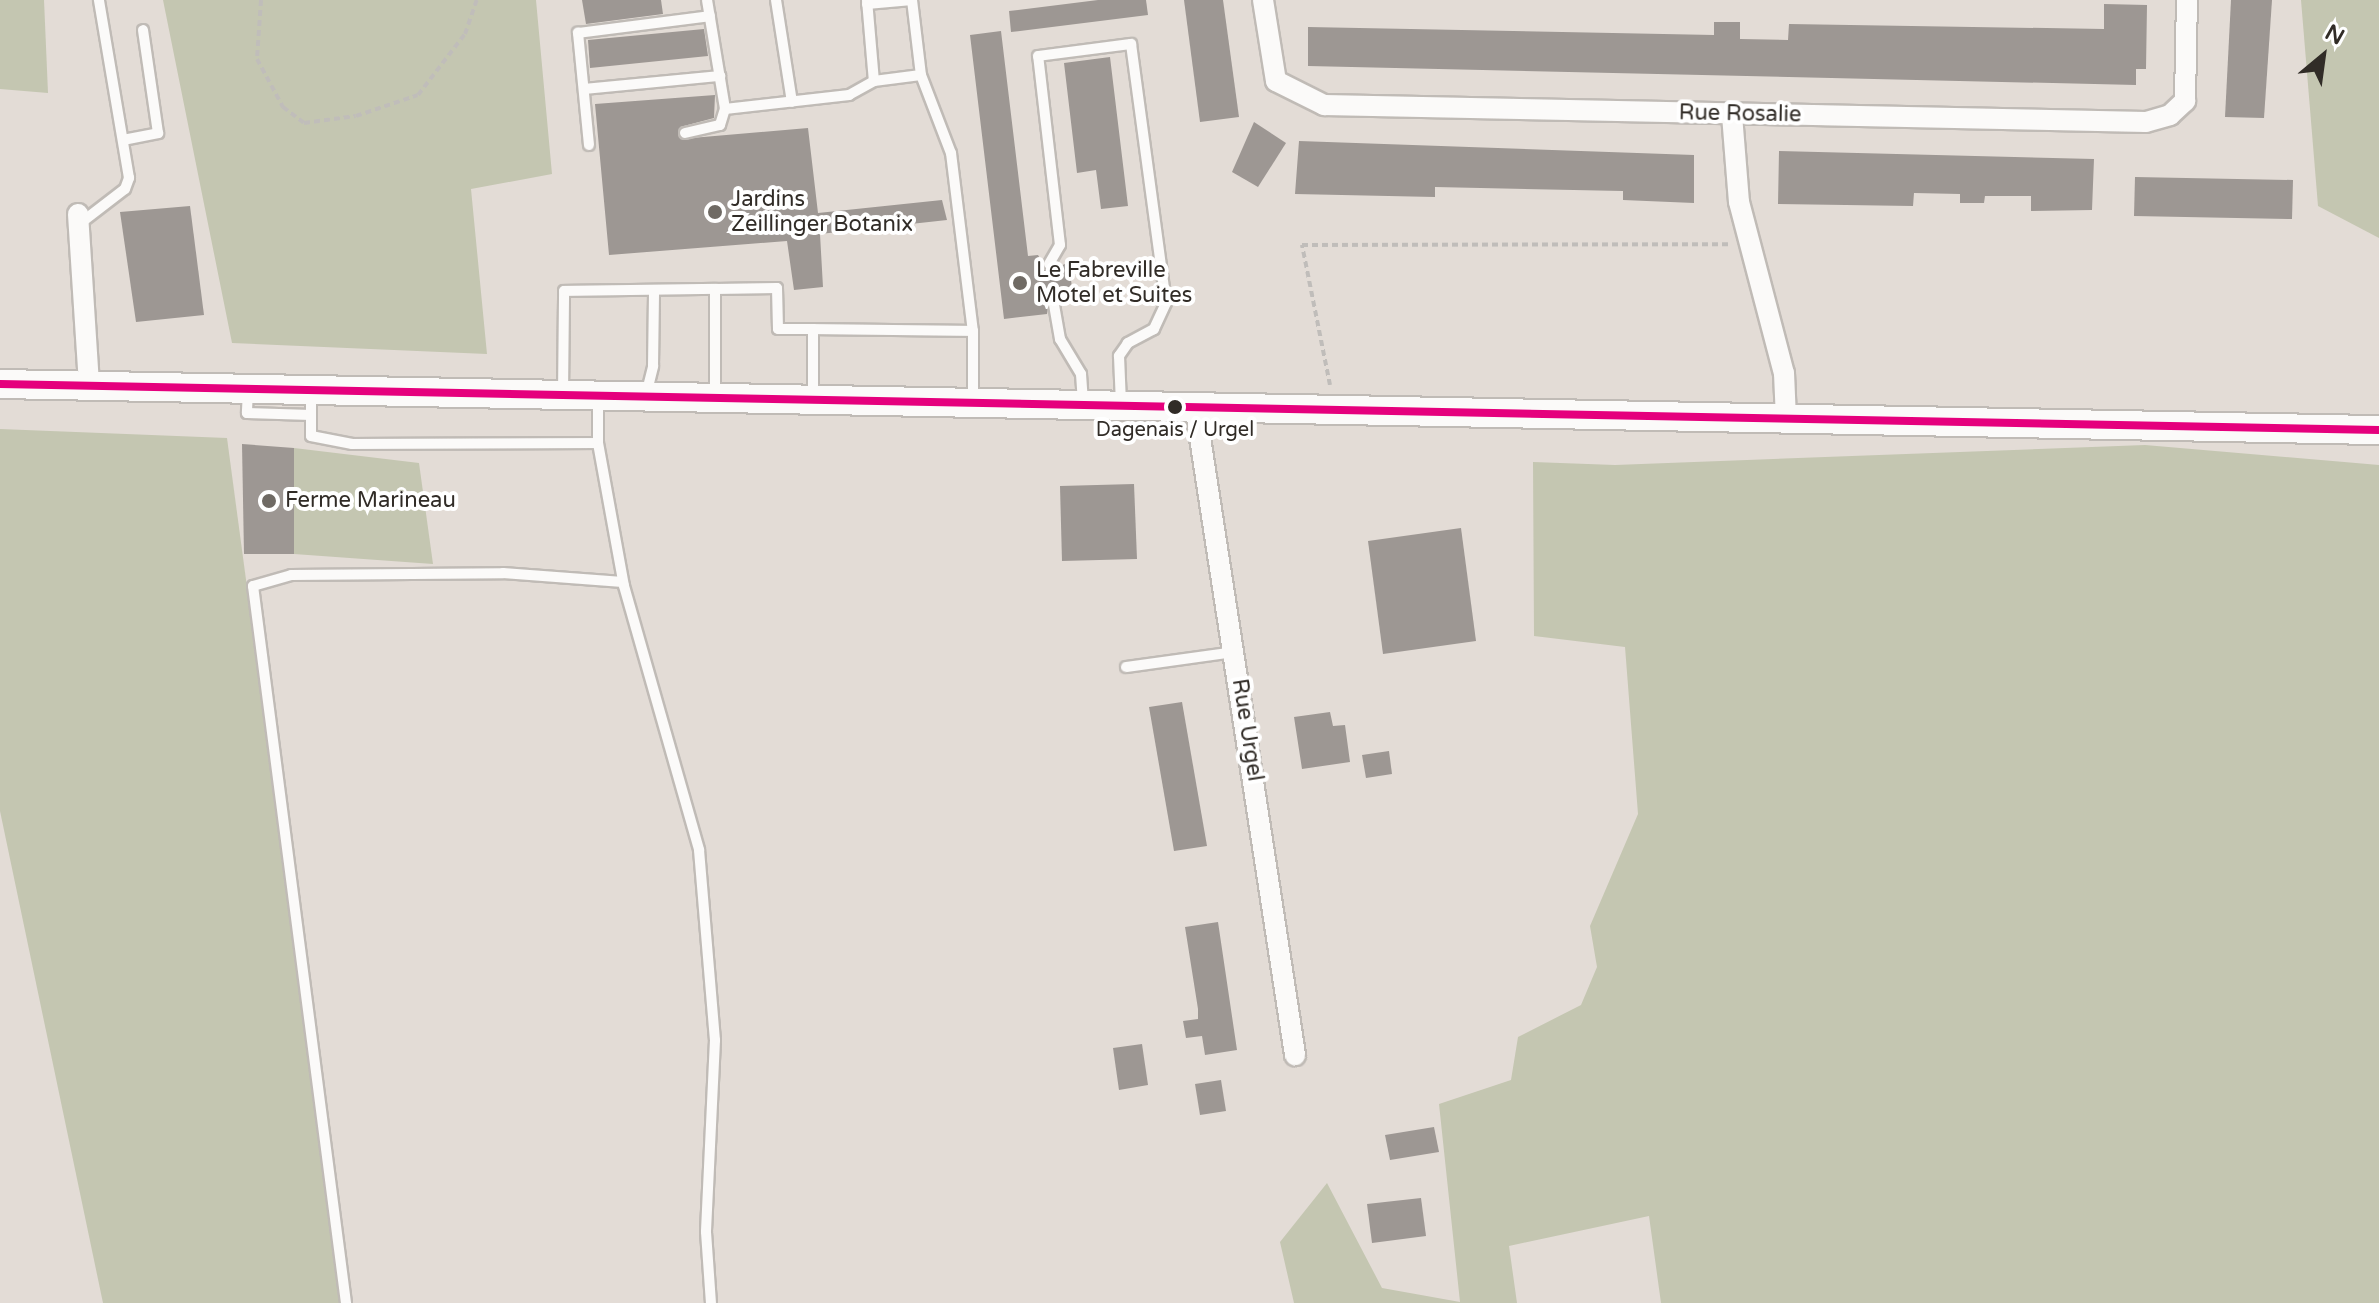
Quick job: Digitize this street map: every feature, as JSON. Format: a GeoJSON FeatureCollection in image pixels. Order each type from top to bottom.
{"type":"FeatureCollection","features":[{"type":"Feature","properties":{"kind":"main road"},"geometry":{"type":"LineString","coordinates":[[0,384],[248,388],[311,402],[563,394],[2379,430]]}},
{"type":"Feature","properties":{"kind":"street","name":"Rue Rosalie"},"geometry":{"type":"LineString","coordinates":[[1263,0],[1276,81],[1324,105],[2146,122],[2170,115],[2185,101],[2187,0]]}},
{"type":"Feature","properties":{"kind":"street"},"geometry":{"type":"LineString","coordinates":[[1732,115],[1733,166],[1784,373],[1786,418]]}},
{"type":"Feature","properties":{"kind":"street"},"geometry":{"type":"LineString","coordinates":[[78,220],[89,385]]}},
{"type":"Feature","properties":{"kind":"street","name":"Rue Urgel"},"geometry":{"type":"LineString","coordinates":[[1195,405],[1206,506],[1234,652],[1295,1055]]}},
{"type":"Feature","properties":{"kind":"lane"},"geometry":{"type":"LineString","coordinates":[[78,220],[128,184],[99,0]]}},
{"type":"Feature","properties":{"kind":"lane"},"geometry":{"type":"LineString","coordinates":[[685,133],[720,125],[725,109],[707,0]]}},
{"type":"Feature","properties":{"kind":"lane"},"geometry":{"type":"LineString","coordinates":[[776,0],[792,102]]}},
{"type":"Feature","properties":{"kind":"lane"},"geometry":{"type":"LineString","coordinates":[[874,81],[867,2],[912,0],[921,75],[951,153],[973,331],[973,403]]}},
{"type":"Feature","properties":{"kind":"lane"},"geometry":{"type":"LineString","coordinates":[[589,145],[578,33],[710,16]]}},
{"type":"Feature","properties":{"kind":"lane"},"geometry":{"type":"LineString","coordinates":[[123,140],[158,133],[143,30]]}},
{"type":"Feature","properties":{"kind":"lane"},"geometry":{"type":"LineString","coordinates":[[1049,264],[1060,245],[1038,56],[1131,44],[1166,303],[1154,329],[1128,343],[1119,356],[1121,405]]}},
{"type":"Feature","properties":{"kind":"lane"},"geometry":{"type":"LineString","coordinates":[[725,109],[849,95],[874,81],[921,75]]}},
{"type":"Feature","properties":{"kind":"lane"},"geometry":{"type":"LineString","coordinates":[[584,89],[720,76]]}},
{"type":"Feature","properties":{"kind":"lane"},"geometry":{"type":"LineString","coordinates":[[563,394],[564,291],[777,288],[778,329],[973,331]]}},
{"type":"Feature","properties":{"kind":"lane"},"geometry":{"type":"LineString","coordinates":[[715,289],[715,397]]}},
{"type":"Feature","properties":{"kind":"lane"},"geometry":{"type":"LineString","coordinates":[[646,396],[653,366],[654,290]]}},
{"type":"Feature","properties":{"kind":"lane"},"geometry":{"type":"LineString","coordinates":[[1053,299],[1060,339],[1081,374],[1084,404]]}},
{"type":"Feature","properties":{"kind":"lane"},"geometry":{"type":"LineString","coordinates":[[813,329],[814,399]]}},
{"type":"Feature","properties":{"kind":"lane"},"geometry":{"type":"LineString","coordinates":[[598,395],[598,443],[623,582],[690,804],[700,859],[715,1040],[707,1218],[711,1303]]}},
{"type":"Feature","properties":{"kind":"lane"},"geometry":{"type":"LineString","coordinates":[[311,402],[311,436],[342,443],[598,443]]}},
{"type":"Feature","properties":{"kind":"lane"},"geometry":{"type":"LineString","coordinates":[[346,1303],[253,586],[291,575],[503,573],[623,582]]}},
{"type":"Feature","properties":{"kind":"lane"},"geometry":{"type":"LineString","coordinates":[[1126,667],[1234,652]]}},
{"type":"Feature","properties":{"kind":"path"},"geometry":{"type":"LineString","coordinates":[[261,0],[257,59],[283,107],[304,123],[356,116],[418,95],[465,34],[477,0]]}},
{"type":"Feature","properties":{"kind":"path"},"geometry":{"type":"LineString","coordinates":[[1331,408],[1302,245],[1750,244]]}},
{"type":"Feature","properties":{"kind":"green space"},"geometry":{"type":"Polygon","coordinates":[[[0,0],[44,0],[48,93],[0,89],[0,0]]]}},
{"type":"Feature","properties":{"kind":"green space"},"geometry":{"type":"Polygon","coordinates":[[[163,0],[536,0],[552,174],[471,189],[487,354],[232,343],[163,0]]]}},
{"type":"Feature","properties":{"kind":"green space"},"geometry":{"type":"Polygon","coordinates":[[[2301,0],[2379,0],[2379,238],[2318,206],[2301,0]]]}},
{"type":"Feature","properties":{"kind":"green space"},"geometry":{"type":"Polygon","coordinates":[[[0,429],[227,438],[343,1303],[103,1303],[0,811],[0,429]]]}},
{"type":"Feature","properties":{"kind":"green space"},"geometry":{"type":"Polygon","coordinates":[[[2145,445],[2379,465],[2379,1303],[1661,1303],[1649,1216],[1509,1246],[1517,1303],[1294,1303],[1280,1242],[1327,1183],[1382,1288],[1460,1302],[1439,1104],[1511,1080],[1518,1037],[1581,1005],[1597,967],[1590,926],[1638,814],[1625,647],[1534,636],[1533,462],[1615,465],[2145,445]]]}},
{"type":"Feature","properties":{"kind":"green space"},"geometry":{"type":"Polygon","coordinates":[[[294,448],[419,463],[433,564],[294,554],[294,448]]]}},
{"type":"Feature","properties":{"kind":"building"},"geometry":{"type":"Polygon","coordinates":[[[582,0],[661,0],[663,14],[586,24],[582,0]]]}},
{"type":"Feature","properties":{"kind":"building"},"geometry":{"type":"Polygon","coordinates":[[[1098,0],[1146,0],[1148,15],[1011,32],[1009,11],[1098,0]]]}},
{"type":"Feature","properties":{"kind":"building"},"geometry":{"type":"Polygon","coordinates":[[[1184,0],[1223,0],[1239,117],[1200,122],[1184,0]]]}},
{"type":"Feature","properties":{"kind":"building"},"geometry":{"type":"Polygon","coordinates":[[[2231,0],[2272,0],[2264,118],[2225,117],[2231,0]]]}},
{"type":"Feature","properties":{"kind":"building"},"geometry":{"type":"Polygon","coordinates":[[[2104,4],[2147,5],[2146,69],[2136,69],[2136,85],[1308,66],[1308,27],[1714,35],[1714,22],[1740,22],[1740,39],[1788,40],[1789,24],[2104,29],[2104,4]]]}},
{"type":"Feature","properties":{"kind":"building"},"geometry":{"type":"Polygon","coordinates":[[[704,29],[708,56],[590,68],[588,40],[704,29]]]}},
{"type":"Feature","properties":{"kind":"building"},"geometry":{"type":"Polygon","coordinates":[[[1001,31],[1028,256],[1038,255],[1048,272],[1069,262],[1073,297],[1051,291],[1047,314],[1004,319],[970,35],[1001,31]]]}},
{"type":"Feature","properties":{"kind":"building"},"geometry":{"type":"Polygon","coordinates":[[[1110,57],[1128,206],[1101,209],[1096,170],[1077,173],[1064,63],[1110,57]]]}},
{"type":"Feature","properties":{"kind":"building"},"geometry":{"type":"Polygon","coordinates":[[[715,95],[714,118],[680,127],[680,139],[808,128],[818,213],[942,200],[947,220],[820,234],[823,287],[794,290],[787,241],[609,255],[595,104],[715,95]]]}},
{"type":"Feature","properties":{"kind":"building"},"geometry":{"type":"Polygon","coordinates":[[[1254,122],[1286,143],[1258,187],[1232,172],[1254,122]]]}},
{"type":"Feature","properties":{"kind":"building"},"geometry":{"type":"Polygon","coordinates":[[[1299,141],[1694,155],[1694,203],[1623,200],[1623,191],[1435,187],[1435,197],[1295,194],[1299,141]]]}},
{"type":"Feature","properties":{"kind":"building"},"geometry":{"type":"Polygon","coordinates":[[[1779,151],[2094,159],[2092,210],[2031,211],[2031,196],[1985,196],[1984,203],[1960,203],[1960,194],[1914,193],[1913,206],[1778,204],[1779,151]]]}},
{"type":"Feature","properties":{"kind":"building"},"geometry":{"type":"Polygon","coordinates":[[[2135,177],[2293,180],[2292,219],[2134,216],[2135,177]]]}},
{"type":"Feature","properties":{"kind":"building"},"geometry":{"type":"Polygon","coordinates":[[[190,206],[204,315],[136,322],[120,212],[190,206]]]}},
{"type":"Feature","properties":{"kind":"building","name":"Ferme Marineau"},"geometry":{"type":"Polygon","coordinates":[[[242,444],[294,448],[294,554],[244,554],[242,444]]]}},
{"type":"Feature","properties":{"kind":"building"},"geometry":{"type":"Polygon","coordinates":[[[1134,484],[1137,559],[1062,561],[1060,486],[1134,484]]]}},
{"type":"Feature","properties":{"kind":"building"},"geometry":{"type":"Polygon","coordinates":[[[1461,528],[1476,641],[1383,654],[1368,541],[1461,528]]]}},
{"type":"Feature","properties":{"kind":"building"},"geometry":{"type":"Polygon","coordinates":[[[1182,702],[1207,846],[1174,851],[1149,707],[1182,702]]]}},
{"type":"Feature","properties":{"kind":"building"},"geometry":{"type":"Polygon","coordinates":[[[1330,712],[1333,726],[1345,725],[1350,762],[1302,769],[1294,717],[1330,712]]]}},
{"type":"Feature","properties":{"kind":"building"},"geometry":{"type":"Polygon","coordinates":[[[1389,751],[1392,774],[1366,778],[1362,755],[1389,751]]]}},
{"type":"Feature","properties":{"kind":"building"},"geometry":{"type":"Polygon","coordinates":[[[1218,922],[1237,1050],[1205,1055],[1202,1036],[1186,1038],[1183,1021],[1198,1019],[1185,927],[1218,922]]]}},
{"type":"Feature","properties":{"kind":"building"},"geometry":{"type":"Polygon","coordinates":[[[1142,1044],[1148,1085],[1119,1090],[1113,1048],[1142,1044]]]}},
{"type":"Feature","properties":{"kind":"building"},"geometry":{"type":"Polygon","coordinates":[[[1221,1080],[1226,1111],[1200,1115],[1195,1084],[1221,1080]]]}},
{"type":"Feature","properties":{"kind":"building"},"geometry":{"type":"Polygon","coordinates":[[[1434,1127],[1439,1152],[1390,1160],[1385,1135],[1434,1127]]]}},
{"type":"Feature","properties":{"kind":"building"},"geometry":{"type":"Polygon","coordinates":[[[1421,1198],[1426,1236],[1372,1243],[1367,1204],[1421,1198]]]}},
{"type":"Feature","properties":{"kind":"transit line"},"geometry":{"type":"LineString","coordinates":[[0,384],[2379,430]]}},
{"type":"Feature","properties":{"kind":"place","name":"Jardins Zeillinger Botanix"},"geometry":{"type":"Point","coordinates":[715,212]}},
{"type":"Feature","properties":{"kind":"place","name":"Le Fabreville Motel et Suites"},"geometry":{"type":"Point","coordinates":[1020,283]}},
{"type":"Feature","properties":{"kind":"place","name":"Dagenais / Urgel"},"geometry":{"type":"Point","coordinates":[1175,407]}},
{"type":"Feature","properties":{"kind":"place","name":"Ferme Marineau"},"geometry":{"type":"Point","coordinates":[269,501]}}]}
